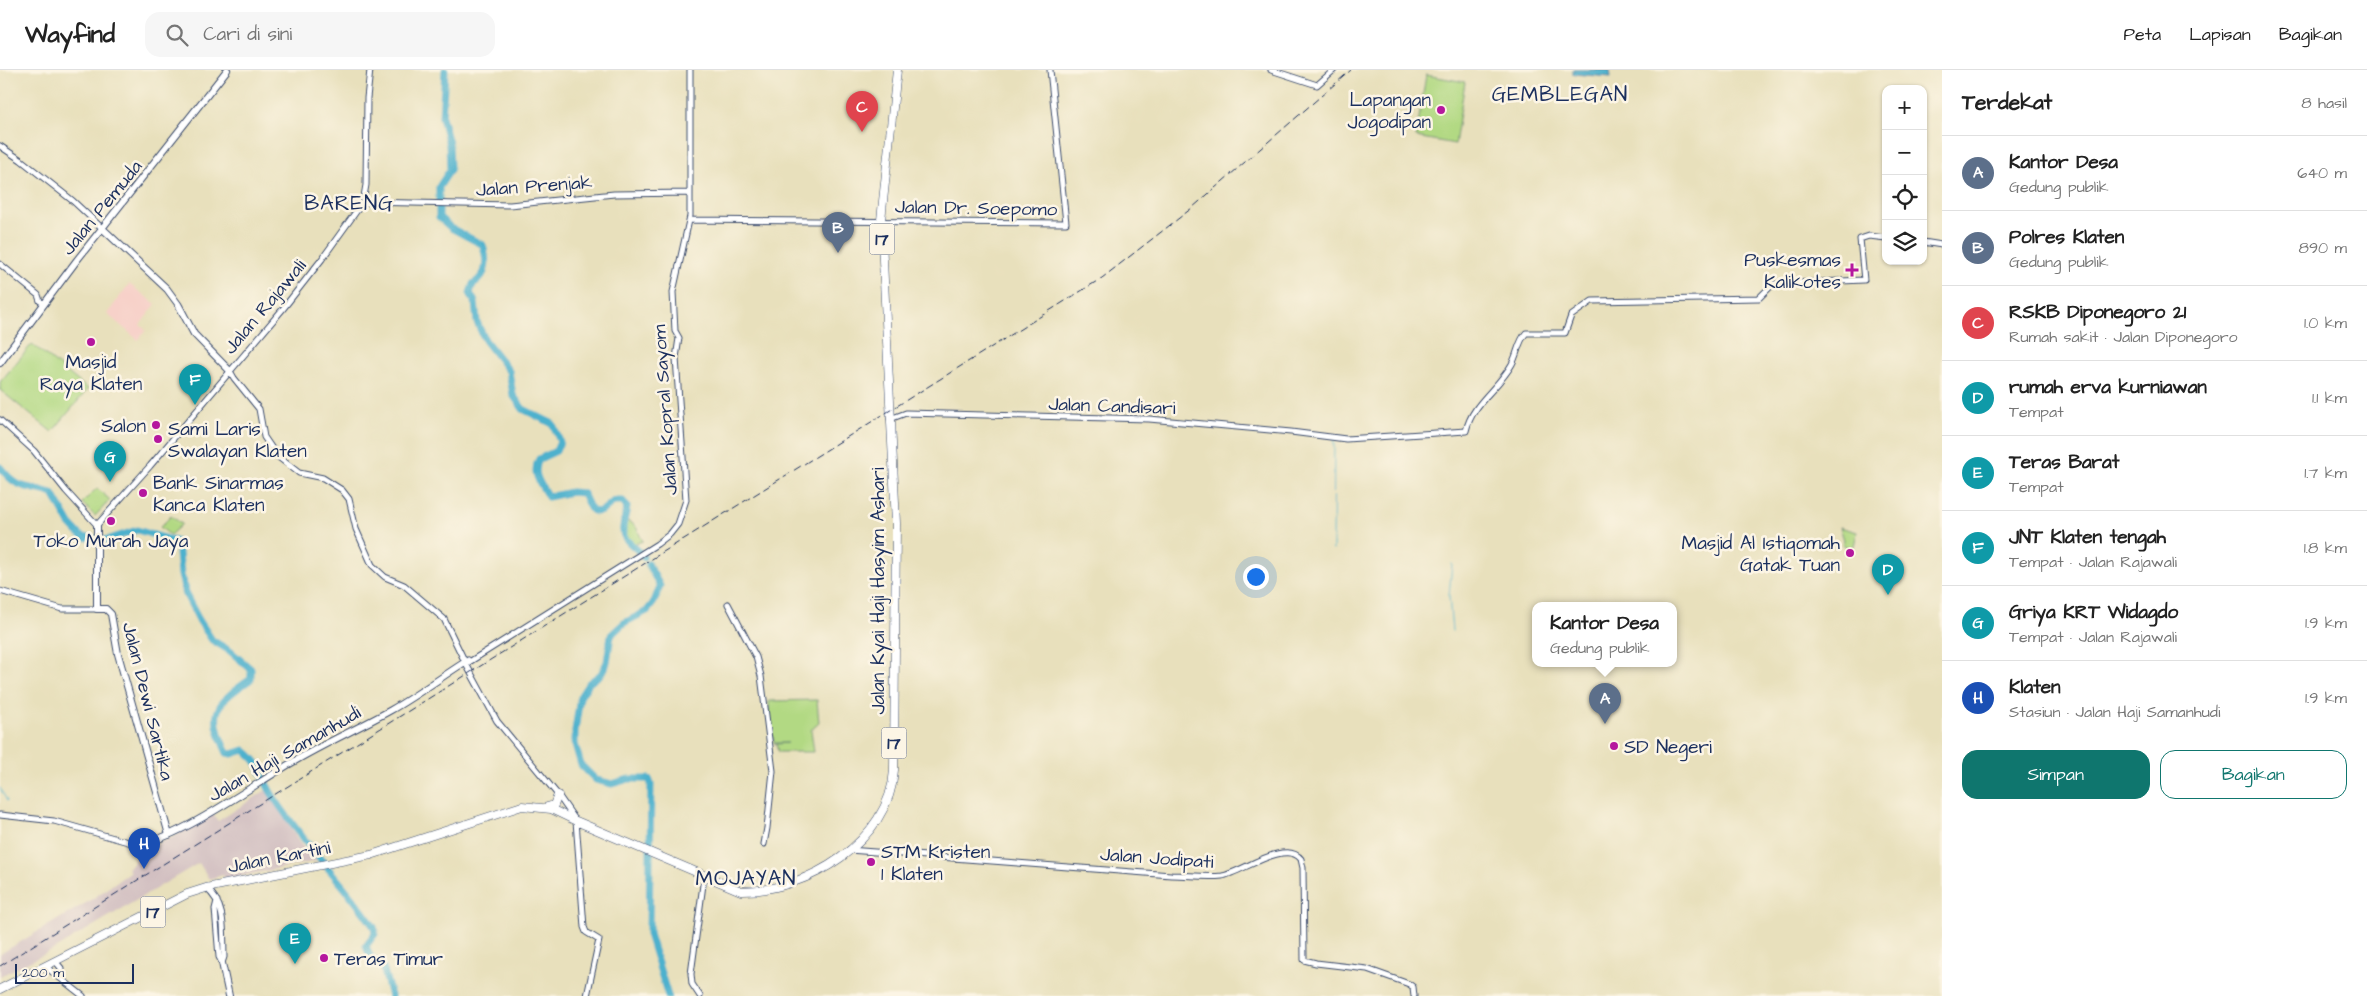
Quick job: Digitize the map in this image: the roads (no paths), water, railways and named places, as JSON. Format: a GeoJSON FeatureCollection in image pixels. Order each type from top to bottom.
{"type":"FeatureCollection","features":[{"type":"Feature","properties":{"kind":"highway","name":"17"},"geometry":{"type":"LineString","coordinates":[[881,220],[896,70]]}},
{"type":"Feature","properties":{"kind":"highway","name":"Jalan Kyai Haji Hasyim Ashari"},"geometry":{"type":"LineString","coordinates":[[576,821],[704,877],[741,891],[763,891],[823,869],[849,850],[879,818],[889,798],[893,776],[896,547],[881,220]]}},
{"type":"Feature","properties":{"kind":"highway"},"geometry":{"type":"LineString","coordinates":[[542,807],[554,806],[558,795]]}},
{"type":"Feature","properties":{"kind":"highway","name":"Jalan Kartini"},"geometry":{"type":"LineString","coordinates":[[0,989],[187,894],[206,888],[387,850],[519,807],[551,808],[576,821]]}},
{"type":"Feature","properties":{"kind":"main road","name":"Jalan Pemuda"},"geometry":{"type":"LineString","coordinates":[[0,363],[46,301],[227,70]]}},
{"type":"Feature","properties":{"kind":"main road"},"geometry":{"type":"LineString","coordinates":[[103,229],[167,289],[178,304],[194,334],[230,371]]}},
{"type":"Feature","properties":{"kind":"main road","name":"Jalan Dewi Sartika"},"geometry":{"type":"LineString","coordinates":[[97,525],[98,609],[106,609],[111,614],[118,654],[169,835]]}},
{"type":"Feature","properties":{"kind":"main road","name":"Jalan Haji Samanhudi"},"geometry":{"type":"LineString","coordinates":[[135,844],[142,844],[169,835],[265,778],[392,709],[465,663]]}},
{"type":"Feature","properties":{"kind":"main road"},"geometry":{"type":"LineString","coordinates":[[222,963],[229,996]]}},
{"type":"Feature","properties":{"kind":"street"},"geometry":{"type":"LineString","coordinates":[[364,199],[367,98],[370,70]]}},
{"type":"Feature","properties":{"kind":"street","name":"Jalan Kopral Sayom"},"geometry":{"type":"LineString","coordinates":[[465,663],[642,553],[674,530],[683,513],[686,500],[676,358],[679,338],[675,331],[673,292],[690,220],[690,70]]}},
{"type":"Feature","properties":{"kind":"street","name":"Jalan Dr. Soepomo"},"geometry":{"type":"LineString","coordinates":[[881,220],[1066,223],[1050,70]]}},
{"type":"Feature","properties":{"kind":"street"},"geometry":{"type":"LineString","coordinates":[[1271,70],[1317,85],[1334,70]]}},
{"type":"Feature","properties":{"kind":"street"},"geometry":{"type":"LineString","coordinates":[[0,146],[21,160],[103,229]]}},
{"type":"Feature","properties":{"kind":"street","name":"Jalan Prenjak"},"geometry":{"type":"LineString","coordinates":[[364,199],[381,202],[510,206],[614,194],[690,193]]}},
{"type":"Feature","properties":{"kind":"street","name":"Jalan Rajawali"},"geometry":{"type":"LineString","coordinates":[[97,525],[150,466],[317,266],[364,199]]}},
{"type":"Feature","properties":{"kind":"street"},"geometry":{"type":"LineString","coordinates":[[690,220],[881,220]]}},
{"type":"Feature","properties":{"kind":"street","name":"Jalan Candisari"},"geometry":{"type":"LineString","coordinates":[[890,419],[906,413],[1149,419],[1346,439],[1466,431],[1472,415],[1512,366],[1519,343],[1526,332],[1564,332],[1571,316],[1592,301],[1759,298],[1773,284],[1864,280],[1860,239],[1869,236],[1882,238]]}},
{"type":"Feature","properties":{"kind":"street"},"geometry":{"type":"LineString","coordinates":[[1927,243],[1942,245]]}},
{"type":"Feature","properties":{"kind":"street"},"geometry":{"type":"LineString","coordinates":[[0,264],[38,295],[45,295],[46,301]]}},
{"type":"Feature","properties":{"kind":"street"},"geometry":{"type":"LineString","coordinates":[[230,371],[259,409],[266,442],[289,467],[303,475],[323,478],[342,490],[349,498],[356,529],[372,565],[385,577],[404,584],[444,619],[465,663],[497,721],[558,795],[576,821],[584,927],[586,932],[598,940],[587,996]]}},
{"type":"Feature","properties":{"kind":"street"},"geometry":{"type":"LineString","coordinates":[[0,420],[34,451],[66,492],[97,525]]}},
{"type":"Feature","properties":{"kind":"street"},"geometry":{"type":"LineString","coordinates":[[0,591],[62,609],[98,609]]}},
{"type":"Feature","properties":{"kind":"street"},"geometry":{"type":"LineString","coordinates":[[728,604],[756,657],[761,676],[773,771],[764,844]]}},
{"type":"Feature","properties":{"kind":"street"},"geometry":{"type":"LineString","coordinates":[[0,815],[54,822],[135,844]]}},
{"type":"Feature","properties":{"kind":"street","name":"Jalan Jodipati"},"geometry":{"type":"LineString","coordinates":[[849,850],[1171,875],[1216,876],[1228,874],[1274,854],[1295,855],[1300,857],[1302,862],[1304,960],[1378,972],[1405,982],[1413,988],[1414,996]]}},
{"type":"Feature","properties":{"kind":"street"},"geometry":{"type":"LineString","coordinates":[[700,996],[692,984],[691,974],[704,877]]}},
{"type":"Feature","properties":{"kind":"street"},"geometry":{"type":"LineString","coordinates":[[222,963],[218,957],[215,909],[216,898],[224,884]]}},
{"type":"Feature","properties":{"kind":"street"},"geometry":{"type":"LineString","coordinates":[[206,888],[216,898],[222,908],[224,958],[222,963]]}},
{"type":"Feature","properties":{"kind":"street"},"geometry":{"type":"LineString","coordinates":[[215,909],[222,908]]}},
{"type":"Feature","properties":{"kind":"street"},"geometry":{"type":"LineString","coordinates":[[56,962],[61,968],[61,978]]}},
{"type":"Feature","properties":{"kind":"street"},"geometry":{"type":"LineString","coordinates":[[46,967],[83,996]]}},
{"type":"Feature","properties":{"kind":"water"},"geometry":{"type":"Polygon","coordinates":[[[1573,70],[1610,70],[1611,77],[1573,74],[1573,70]]]}},
{"type":"Feature","properties":{"kind":"waterway"},"geometry":{"type":"LineString","coordinates":[[445,71],[442,117],[449,144],[450,170],[439,187],[439,217],[451,228],[483,245],[486,267],[482,276],[473,284],[470,293],[475,302],[477,322],[485,340],[509,371],[513,395],[523,409],[553,424],[560,442],[556,451],[539,459],[536,469],[538,479],[548,497],[571,492],[583,493],[590,508],[595,512],[602,511],[614,501],[623,501],[627,507],[623,528],[624,536],[643,557]]}},
{"type":"Feature","properties":{"kind":"waterway"},"geometry":{"type":"LineString","coordinates":[[1333,550],[1334,439]]}},
{"type":"Feature","properties":{"kind":"waterway"},"geometry":{"type":"LineString","coordinates":[[0,467],[13,481],[53,494],[70,524],[82,537],[107,540],[137,530],[178,542],[181,575],[186,595],[199,620],[212,640],[230,651],[251,669],[251,679],[230,695],[218,709],[217,727],[227,753],[232,754],[244,750],[254,759],[280,806],[374,927],[375,934],[366,946],[370,956],[383,967],[391,996]]}},
{"type":"Feature","properties":{"kind":"waterway"},"geometry":{"type":"LineString","coordinates":[[648,564],[660,586],[654,602],[647,611],[624,623],[611,635],[607,662],[601,674],[589,683],[580,697],[575,744],[581,765],[596,780],[612,784],[629,779],[649,779],[651,783],[649,934],[668,996]]}},
{"type":"Feature","properties":{"kind":"waterway"},"geometry":{"type":"LineString","coordinates":[[1452,564],[1449,596],[1452,631]]}},
{"type":"Feature","properties":{"kind":"waterway"},"geometry":{"type":"LineString","coordinates":[[0,788],[7,801]]}},
{"type":"Feature","properties":{"kind":"railway"},"geometry":{"type":"LineString","coordinates":[[0,966],[1102,278],[1192,208],[1351,70]]}},
{"type":"Feature","properties":{"kind":"place","name":"Lapangan Jogodipan"},"geometry":{"type":"Point","coordinates":[1441,110]}},
{"type":"Feature","properties":{"kind":"place","name":"RSKB Diponegoro 21"},"geometry":{"type":"Point","coordinates":[862,132]}},
{"type":"Feature","properties":{"kind":"place","name":"Polres Klaten"},"geometry":{"type":"Point","coordinates":[838,253]}},
{"type":"Feature","properties":{"kind":"place","name":"Puskesmas Kalikotes"},"geometry":{"type":"Point","coordinates":[1852,270]}},
{"type":"Feature","properties":{"kind":"place","name":"Masjid Raya Klaten"},"geometry":{"type":"Point","coordinates":[91,342]}},
{"type":"Feature","properties":{"kind":"place","name":"JNT Klaten tengah"},"geometry":{"type":"Point","coordinates":[195,405]}},
{"type":"Feature","properties":{"kind":"place","name":"Salon"},"geometry":{"type":"Point","coordinates":[156,425]}},
{"type":"Feature","properties":{"kind":"place","name":"Sami Laris Swalayan Klaten"},"geometry":{"type":"Point","coordinates":[158,439]}},
{"type":"Feature","properties":{"kind":"place","name":"Griya KRT Widagdo"},"geometry":{"type":"Point","coordinates":[110,482]}},
{"type":"Feature","properties":{"kind":"place","name":"Bank Sinarmas Kanca Klaten"},"geometry":{"type":"Point","coordinates":[143,493]}},
{"type":"Feature","properties":{"kind":"place","name":"Toko Murah Jaya"},"geometry":{"type":"Point","coordinates":[111,521]}},
{"type":"Feature","properties":{"kind":"place","name":"Masjid Al Istiqomah Gatak Tuan"},"geometry":{"type":"Point","coordinates":[1850,553]}},
{"type":"Feature","properties":{"kind":"place","name":"rumah erva kurniawan"},"geometry":{"type":"Point","coordinates":[1888,595]}},
{"type":"Feature","properties":{"kind":"place","name":"Kantor Desa"},"geometry":{"type":"Point","coordinates":[1605,724]}},
{"type":"Feature","properties":{"kind":"place","name":"SD Negeri"},"geometry":{"type":"Point","coordinates":[1614,746]}},
{"type":"Feature","properties":{"kind":"place","name":"STM Kristen 1 Klaten"},"geometry":{"type":"Point","coordinates":[871,862]}},
{"type":"Feature","properties":{"kind":"place","name":"Klaten"},"geometry":{"type":"Point","coordinates":[144,869]}},
{"type":"Feature","properties":{"kind":"place","name":"Teras Timur"},"geometry":{"type":"Point","coordinates":[324,958]}},
{"type":"Feature","properties":{"kind":"place","name":"Teras Barat"},"geometry":{"type":"Point","coordinates":[295,964]}},
{"type":"Feature","properties":{"kind":"district","name":"GEMBLEGAN"},"geometry":{"type":"Point","coordinates":[1560,94]}},
{"type":"Feature","properties":{"kind":"district","name":"BARENG"},"geometry":{"type":"Point","coordinates":[349,203]}},
{"type":"Feature","properties":{"kind":"district","name":"MOJAYAN"},"geometry":{"type":"Point","coordinates":[746,878]}}]}
